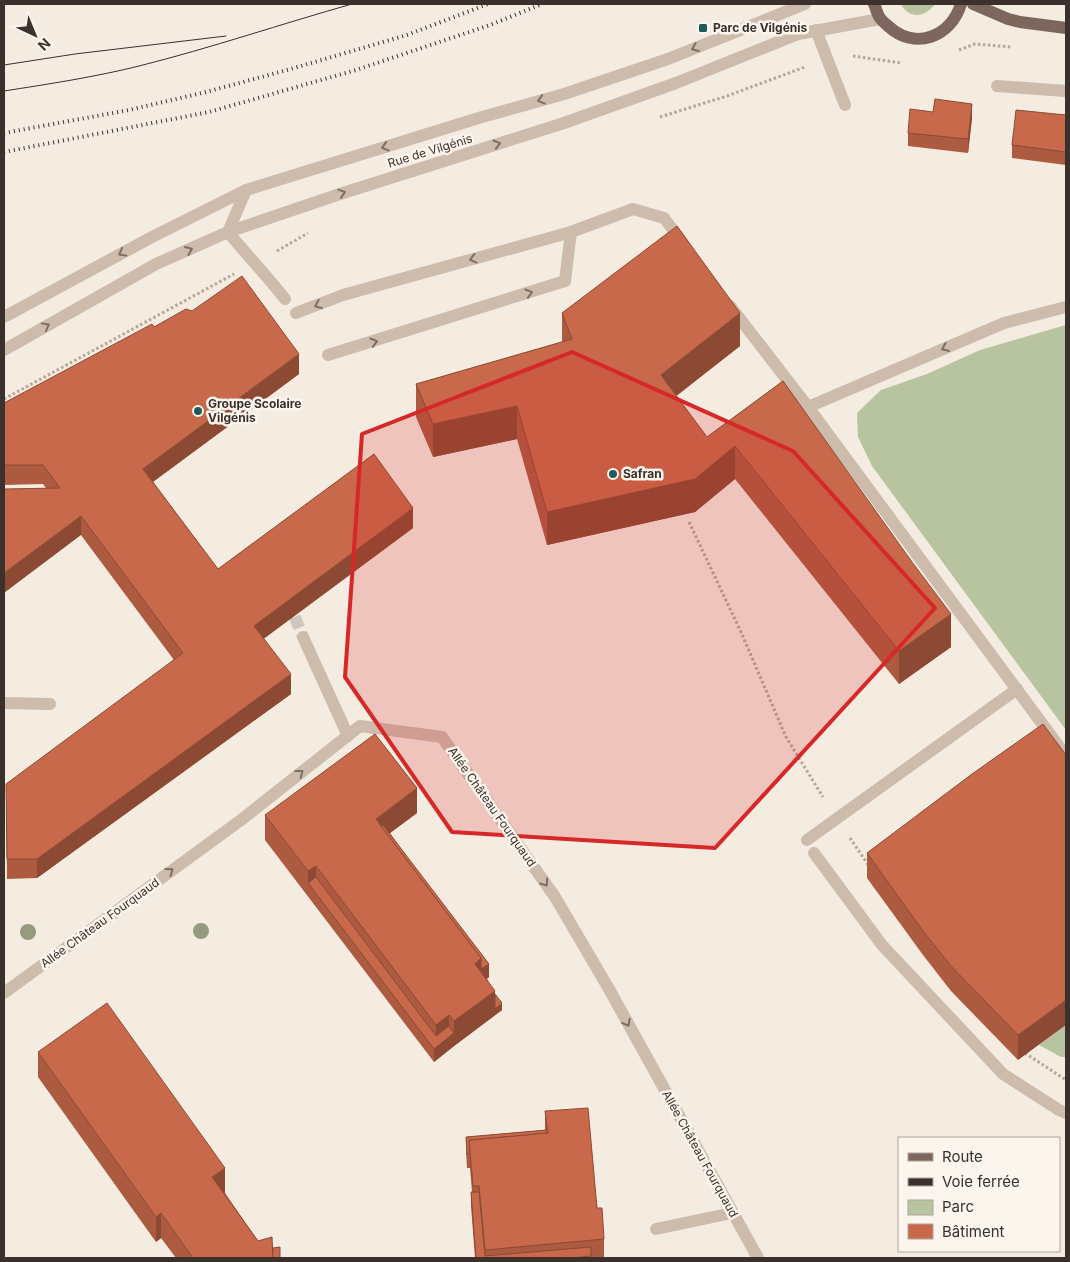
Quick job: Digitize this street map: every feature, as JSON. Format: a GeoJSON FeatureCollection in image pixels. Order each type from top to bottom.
{"type":"FeatureCollection","features":[{"type":"Feature","properties":{"kind":"main road"},"geometry":{"type":"LineString","coordinates":[[874,4],[880,19],[895,33],[908,38],[922,40],[948,27],[957,15],[961,4]]}},
{"type":"Feature","properties":{"kind":"main road"},"geometry":{"type":"LineString","coordinates":[[973,4],[1008,19],[1066,28]]}},
{"type":"Feature","properties":{"kind":"street","name":"Rue de Vilgénis"},"geometry":{"type":"LineString","coordinates":[[4,317],[152,237],[246,190],[482,117],[564,94],[668,59],[805,4]]}},
{"type":"Feature","properties":{"kind":"street","name":"Rue de Vilgénis"},"geometry":{"type":"LineString","coordinates":[[4,350],[156,264],[228,232],[342,193],[564,123],[676,83],[798,34],[880,19]]}},
{"type":"Feature","properties":{"kind":"street"},"geometry":{"type":"LineString","coordinates":[[816,30],[845,105]]}},
{"type":"Feature","properties":{"kind":"street"},"geometry":{"type":"LineString","coordinates":[[997,86],[1066,91]]}},
{"type":"Feature","properties":{"kind":"street"},"geometry":{"type":"LineString","coordinates":[[246,190],[228,232],[254,264],[266,274],[285,299]]}},
{"type":"Feature","properties":{"kind":"street"},"geometry":{"type":"LineString","coordinates":[[296,313],[343,295],[571,232],[633,209],[664,218],[691,254]]}},
{"type":"Feature","properties":{"kind":"street"},"geometry":{"type":"LineString","coordinates":[[328,355],[565,282],[571,232]]}},
{"type":"Feature","properties":{"kind":"street"},"geometry":{"type":"LineString","coordinates":[[720,292],[808,407],[1066,756]]}},
{"type":"Feature","properties":{"kind":"street"},"geometry":{"type":"LineString","coordinates":[[808,407],[1004,323],[1066,307]]}},
{"type":"Feature","properties":{"kind":"street"},"geometry":{"type":"LineString","coordinates":[[303,637],[348,736]]}},
{"type":"Feature","properties":{"kind":"street"},"geometry":{"type":"LineString","coordinates":[[807,840],[1017,690]]}},
{"type":"Feature","properties":{"kind":"street"},"geometry":{"type":"LineString","coordinates":[[4,703],[50,704]]}},
{"type":"Feature","properties":{"kind":"street","name":"Allée Château Fourquaud"},"geometry":{"type":"LineString","coordinates":[[4,993],[241,820],[360,726],[442,737],[555,897],[609,989],[758,1258]]}},
{"type":"Feature","properties":{"kind":"street"},"geometry":{"type":"LineString","coordinates":[[814,853],[882,945],[1003,1074],[1058,1110],[1066,1113]]}},
{"type":"Feature","properties":{"kind":"street"},"geometry":{"type":"LineString","coordinates":[[656,1229],[732,1213]]}},
{"type":"Feature","properties":{"kind":"path"},"geometry":{"type":"LineString","coordinates":[[654,119],[728,96],[800,68]]}},
{"type":"Feature","properties":{"kind":"path"},"geometry":{"type":"LineString","coordinates":[[4,399],[310,232]]}},
{"type":"Feature","properties":{"kind":"highlighted area"},"geometry":{"type":"Polygon","coordinates":[[[572,352],[793,451],[935,608],[715,848],[452,832],[345,677],[362,434],[572,352]]]}},
{"type":"Feature","properties":{"kind":"green space"},"geometry":{"type":"Polygon","coordinates":[[[901,4],[935,4],[927,12],[918,15],[908,13],[901,4]]]}},
{"type":"Feature","properties":{"kind":"green space"},"geometry":{"type":"Polygon","coordinates":[[[1066,325],[1066,730],[872,466],[858,437],[857,413],[881,390],[927,374],[980,350],[1066,325]]]}},
{"type":"Feature","properties":{"kind":"green space"},"geometry":{"type":"Polygon","coordinates":[[[1066,1025],[1066,1057],[1061,1057],[1039,1045],[1066,1025]]]}},
{"type":"Feature","properties":{"kind":"building"},"geometry":{"type":"Polygon","coordinates":[[[935,99],[972,104],[968,139],[908,133],[910,109],[933,112],[935,99]]]}},
{"type":"Feature","properties":{"kind":"building"},"geometry":{"type":"Polygon","coordinates":[[[1016,110],[1066,115],[1066,152],[1012,145],[1016,110]]]}},
{"type":"Feature","properties":{"kind":"building"},"geometry":{"type":"Polygon","coordinates":[[[677,226],[740,313],[661,375],[707,437],[783,381],[951,614],[899,651],[735,446],[695,479],[547,512],[517,406],[433,424],[416,384],[572,339],[562,313],[677,226]]]}},
{"type":"Feature","properties":{"kind":"building"},"geometry":{"type":"Polygon","coordinates":[[[242,276],[299,354],[143,469],[218,569],[374,454],[413,508],[254,626],[291,674],[37,859],[7,859],[6,784],[183,653],[81,516],[4,573],[4,489],[60,488],[43,465],[4,465],[4,403],[152,324],[154,327],[186,309],[192,311],[242,276]]]}},
{"type":"Feature","properties":{"kind":"building"},"geometry":{"type":"Polygon","coordinates":[[[1043,724],[1066,755],[1066,1000],[1018,1035],[951,966],[923,931],[867,853],[972,774],[1043,724]]]}},
{"type":"Feature","properties":{"kind":"building"},"geometry":{"type":"Polygon","coordinates":[[[375,734],[417,788],[376,819],[481,958],[475,964],[495,991],[454,1021],[449,1015],[436,1025],[316,866],[308,871],[265,815],[375,734]]]}},
{"type":"Feature","properties":{"kind":"building"},"geometry":{"type":"Polygon","coordinates":[[[383,825],[489,964],[481,969],[481,958],[381,826],[383,825]]]}},
{"type":"Feature","properties":{"kind":"building"},"geometry":{"type":"Polygon","coordinates":[[[316,877],[436,1036],[449,1026],[454,1033],[434,1049],[308,883],[316,877]]]}},
{"type":"Feature","properties":{"kind":"building"},"geometry":{"type":"Polygon","coordinates":[[[495,994],[502,1003],[495,1009],[495,994]]]}},
{"type":"Feature","properties":{"kind":"building"},"geometry":{"type":"Polygon","coordinates":[[[107,1003],[225,1168],[212,1177],[258,1241],[272,1237],[273,1258],[193,1258],[161,1213],[156,1217],[38,1052],[107,1003]]]}},
{"type":"Feature","properties":{"kind":"building"},"geometry":{"type":"Polygon","coordinates":[[[588,1108],[597,1208],[602,1208],[604,1239],[485,1250],[479,1186],[473,1186],[469,1140],[548,1133],[545,1111],[588,1108]]]}},
{"type":"Feature","properties":{"kind":"building"},"geometry":{"type":"Polygon","coordinates":[[[547,1130],[547,1133],[469,1140],[470,1154],[467,1154],[466,1137],[547,1130]]]}},
{"type":"Feature","properties":{"kind":"building"},"geometry":{"type":"Polygon","coordinates":[[[471,1192],[479,1192],[485,1256],[591,1247],[591,1256],[571,1258],[476,1258],[471,1192]]]}},
{"type":"Feature","properties":{"kind":"building"},"geometry":{"type":"Polygon","coordinates":[[[280,1247],[280,1258],[273,1258],[273,1248],[280,1247]]]}},
{"type":"Feature","properties":{"kind":"tunnel"},"geometry":{"type":"LineString","coordinates":[[288,600],[303,637]]}},
{"type":"Feature","properties":{"kind":"tram line"},"geometry":{"type":"LineString","coordinates":[[4,91],[89,77],[139,66],[193,52],[352,4]]}},
{"type":"Feature","properties":{"kind":"tram line"},"geometry":{"type":"LineString","coordinates":[[4,65],[75,54],[226,36]]}},
{"type":"Feature","properties":{"kind":"railway"},"geometry":{"type":"LineString","coordinates":[[4,133],[129,110],[206,92],[407,35],[488,4]]}},
{"type":"Feature","properties":{"kind":"railway"},"geometry":{"type":"LineString","coordinates":[[4,152],[209,112],[356,70],[490,25],[542,4]]}},
{"type":"Feature","properties":{"kind":"place","name":"Parc de Vilgénis"},"geometry":{"type":"Point","coordinates":[703,28]}},
{"type":"Feature","properties":{"kind":"place","name":"Groupe Scolaire Vilgénis"},"geometry":{"type":"Point","coordinates":[198,411]}},
{"type":"Feature","properties":{"kind":"place","name":"Safran"},"geometry":{"type":"Point","coordinates":[613,474]}}]}
